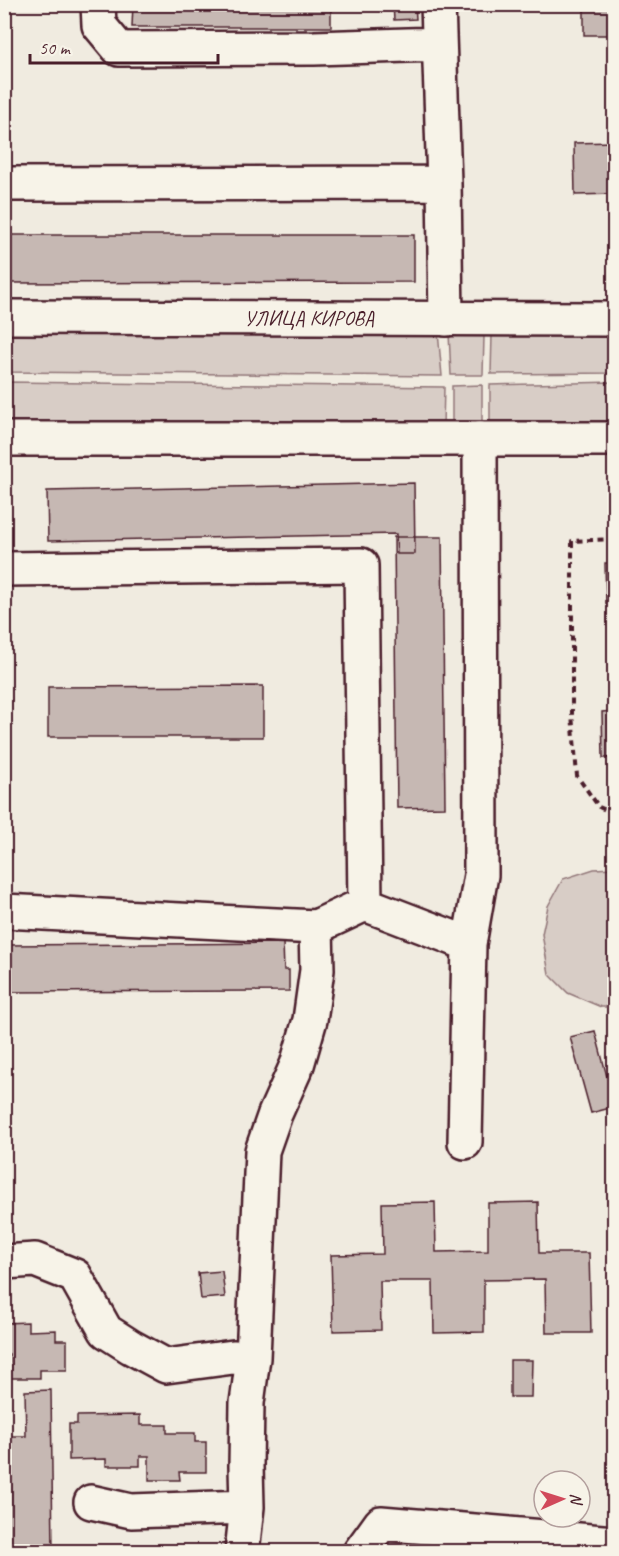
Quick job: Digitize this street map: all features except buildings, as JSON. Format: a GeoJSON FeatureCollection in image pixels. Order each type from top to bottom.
{"type":"FeatureCollection","features":[{"type":"Feature","properties":{"kind":"main road"},"geometry":{"type":"LineString","coordinates":[[98,4],[99,25],[119,49],[314,48],[439,44]]}},
{"type":"Feature","properties":{"kind":"main road"},"geometry":{"type":"LineString","coordinates":[[438,4],[446,319]]}},
{"type":"Feature","properties":{"kind":"main road"},"geometry":{"type":"LineString","coordinates":[[4,184],[444,183]]}},
{"type":"Feature","properties":{"kind":"main road","name":"УЛИЦА КИРОВА"},"geometry":{"type":"LineString","coordinates":[[4,317],[615,319]]}},
{"type":"Feature","properties":{"kind":"main road"},"geometry":{"type":"LineString","coordinates":[[4,439],[615,439]]}},
{"type":"Feature","properties":{"kind":"main road"},"geometry":{"type":"LineString","coordinates":[[465,1142],[469,944],[481,875],[480,439]]}},
{"type":"Feature","properties":{"kind":"main road"},"geometry":{"type":"LineString","coordinates":[[4,569],[361,565],[365,904]]}},
{"type":"Feature","properties":{"kind":"main road"},"geometry":{"type":"LineString","coordinates":[[4,911],[316,927],[365,904],[469,944]]}},
{"type":"Feature","properties":{"kind":"main road"},"geometry":{"type":"LineString","coordinates":[[242,1551],[247,1507],[247,1403],[253,1358],[262,1151],[275,1114],[297,1065],[310,1020],[317,969],[316,927]]}},
{"type":"Feature","properties":{"kind":"main road"},"geometry":{"type":"LineString","coordinates":[[4,1262],[35,1260],[75,1276],[106,1331],[166,1365],[233,1357],[253,1358]]}},
{"type":"Feature","properties":{"kind":"main road"},"geometry":{"type":"LineString","coordinates":[[91,1502],[131,1511],[247,1507]]}},
{"type":"Feature","properties":{"kind":"main road"},"geometry":{"type":"LineString","coordinates":[[360,1551],[381,1523],[615,1543]]}},
{"type":"Feature","properties":{"kind":"path"},"geometry":{"type":"LineString","coordinates":[[615,539],[572,541],[572,714],[577,776],[599,807],[615,814]]}},
{"type":"Feature","properties":{"kind":"shaded area"},"geometry":{"type":"Polygon","coordinates":[[[5,329],[438,332],[442,376],[5,372],[5,329]]]}},
{"type":"Feature","properties":{"kind":"shaded area"},"geometry":{"type":"Polygon","coordinates":[[[449,333],[484,336],[483,375],[451,375],[449,333]]]}},
{"type":"Feature","properties":{"kind":"shaded area"},"geometry":{"type":"Polygon","coordinates":[[[492,335],[614,336],[614,373],[491,374],[492,335]]]}},
{"type":"Feature","properties":{"kind":"shaded area"},"geometry":{"type":"Polygon","coordinates":[[[5,382],[444,387],[443,426],[5,421],[5,382]]]}},
{"type":"Feature","properties":{"kind":"shaded area"},"geometry":{"type":"Polygon","coordinates":[[[614,382],[614,428],[490,429],[490,385],[614,382]]]}},
{"type":"Feature","properties":{"kind":"shaded area"},"geometry":{"type":"Polygon","coordinates":[[[482,385],[482,428],[452,427],[452,386],[482,385]]]}},
{"type":"Feature","properties":{"kind":"shaded area"},"geometry":{"type":"Polygon","coordinates":[[[614,868],[614,1007],[601,1007],[568,993],[549,974],[542,934],[548,906],[563,879],[594,869],[614,868]]]}}]}
